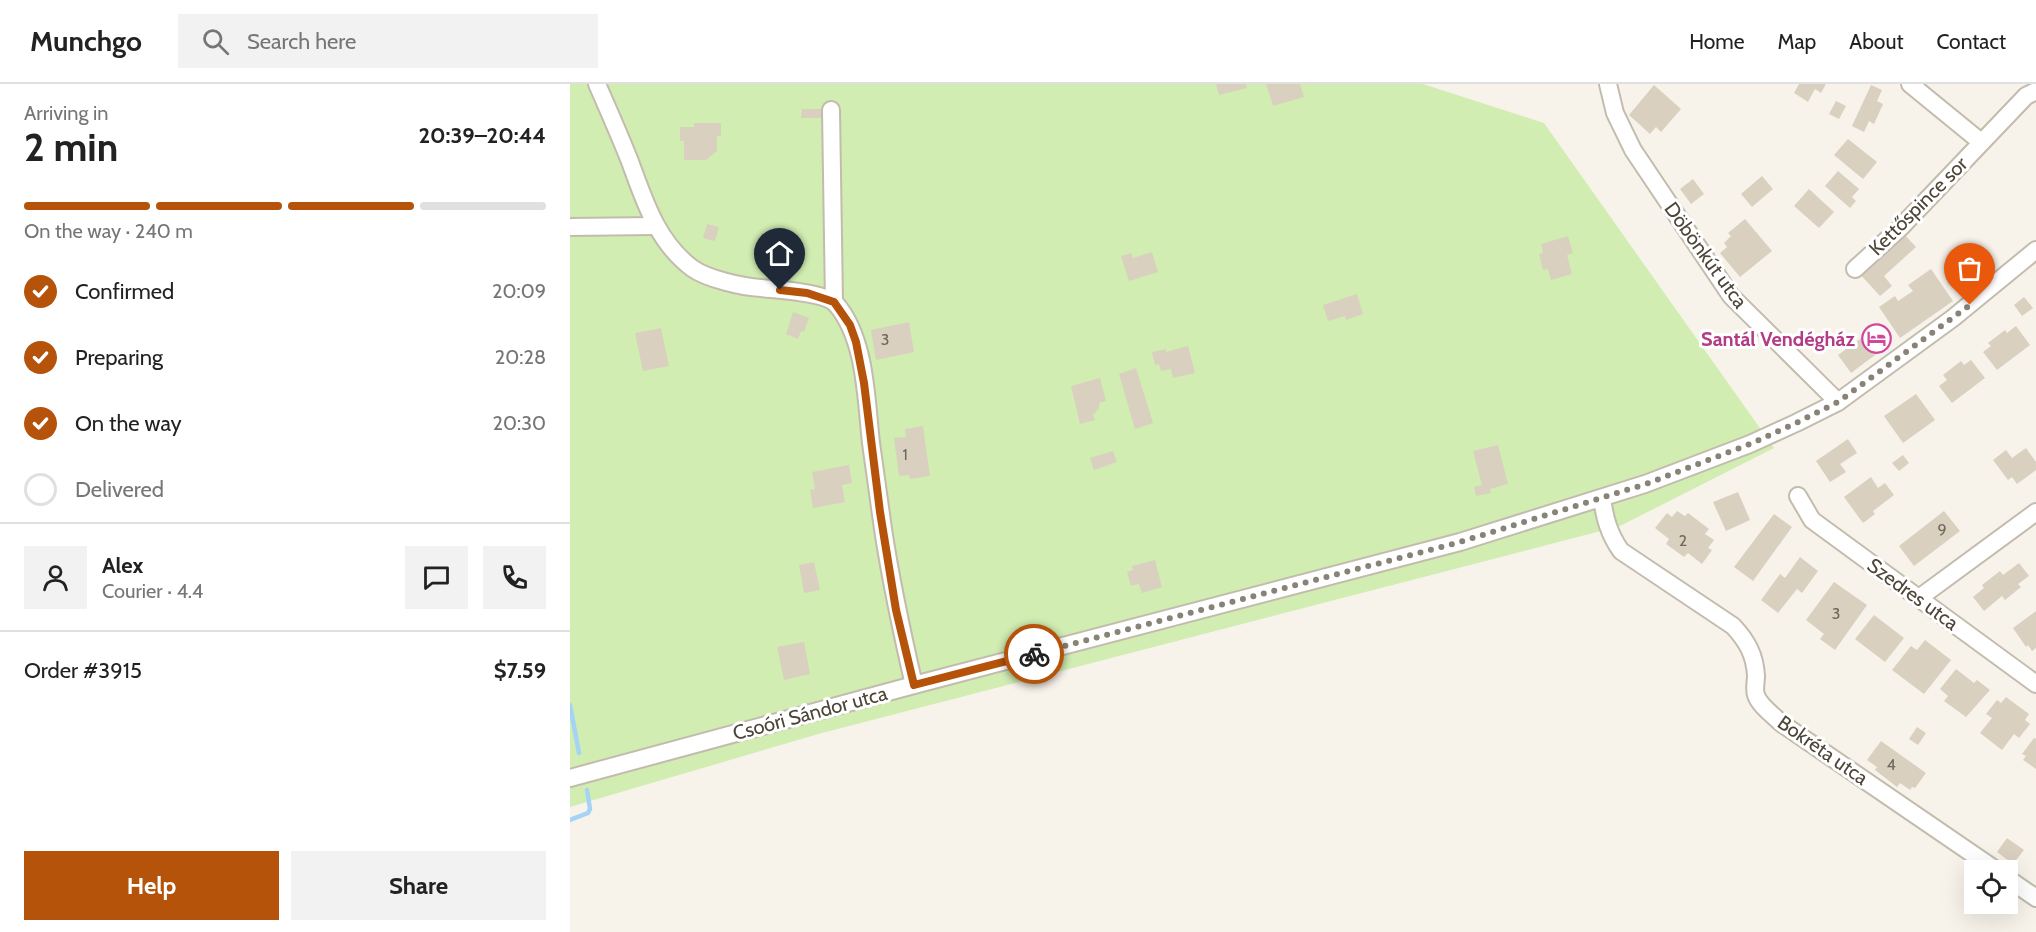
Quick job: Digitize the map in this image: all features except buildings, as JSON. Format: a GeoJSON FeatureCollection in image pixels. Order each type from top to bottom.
{"type":"FeatureCollection","features":[{"type":"Feature","properties":{"kind":"street"},"geometry":{"type":"LineString","coordinates":[[597,84],[655,226],[671,248],[692,268],[704,275],[756,288],[807,293],[834,302]]}},
{"type":"Feature","properties":{"kind":"street","name":"Döbönkút utca"},"geometry":{"type":"LineString","coordinates":[[1608,84],[1615,112],[1634,150],[1731,296],[1838,402]]}},
{"type":"Feature","properties":{"kind":"street","name":"Kettőspince sor"},"geometry":{"type":"LineString","coordinates":[[1910,84],[1981,142]]}},
{"type":"Feature","properties":{"kind":"street","name":"Kettőspince sor"},"geometry":{"type":"LineString","coordinates":[[1855,268],[1901,227],[2026,96],[2036,91]]}},
{"type":"Feature","properties":{"kind":"street"},"geometry":{"type":"LineString","coordinates":[[831,110],[834,302],[850,325],[856,342],[864,383],[896,610],[914,685]]}},
{"type":"Feature","properties":{"kind":"street"},"geometry":{"type":"LineString","coordinates":[[570,227],[655,226]]}},
{"type":"Feature","properties":{"kind":"street","name":"Csoóri Sándor utca"},"geometry":{"type":"LineString","coordinates":[[570,778],[1460,542],[1646,484],[1750,444],[1838,402],[1953,318],[2036,250]]}},
{"type":"Feature","properties":{"kind":"street","name":"Szedres utca"},"geometry":{"type":"LineString","coordinates":[[1798,496],[1812,520],[2036,684]]}},
{"type":"Feature","properties":{"kind":"street","name":"Bokréta utca"},"geometry":{"type":"LineString","coordinates":[[1602,499],[1605,523],[1621,551],[1733,626],[1743,636],[1750,646],[1754,659],[1756,695],[1766,709],[1781,723],[1981,860]]}},
{"type":"Feature","properties":{"kind":"street"},"geometry":{"type":"LineString","coordinates":[[1919,598],[2036,512]]}},
{"type":"Feature","properties":{"kind":"street"},"geometry":{"type":"LineString","coordinates":[[2018,886],[2036,898]]}},
{"type":"Feature","properties":{"kind":"green space"},"geometry":{"type":"Polygon","coordinates":[[[570,84],[1423,84],[1544,123],[1774,448],[1620,526],[822,733],[570,807],[570,84]]]}},
{"type":"Feature","properties":{"kind":"waterway"},"geometry":{"type":"LineString","coordinates":[[570,705],[579,753]]}},
{"type":"Feature","properties":{"kind":"waterway"},"geometry":{"type":"LineString","coordinates":[[570,820],[588,813],[590,809],[587,790]]}},
{"type":"Feature","properties":{"kind":"way so far"},"geometry":{"type":"LineString","coordinates":[[1034,654],[1460,542],[1646,484],[1750,444],[1838,402],[1970,305]]}},
{"type":"Feature","properties":{"kind":"place","name":"Santál Vendégház"},"geometry":{"type":"Point","coordinates":[1876,339]}},
{"type":"Feature","properties":{"kind":"route"},"geometry":{"type":"LineString","coordinates":[[780,290],[807,293],[834,302],[850,325],[856,342],[864,383],[880,512],[896,610],[914,685],[1034,654]]}}]}
